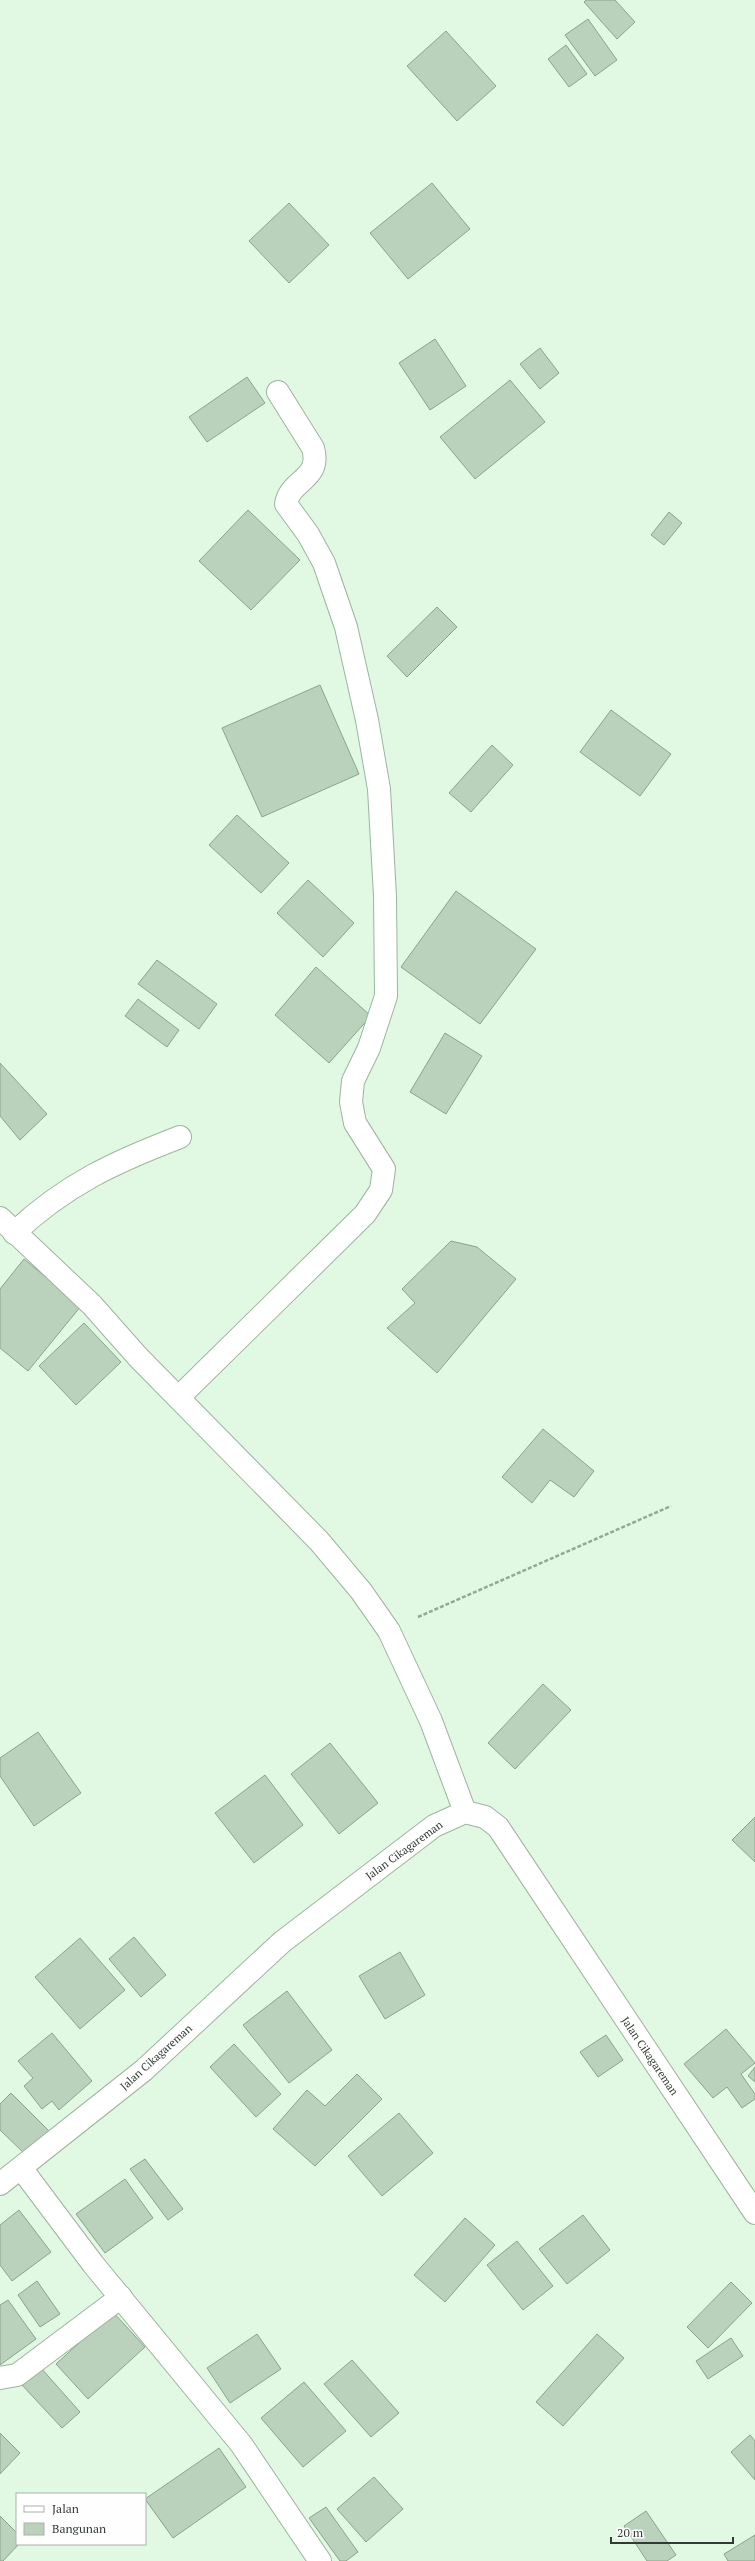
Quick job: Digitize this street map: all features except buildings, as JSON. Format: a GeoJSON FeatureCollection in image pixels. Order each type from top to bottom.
{"type":"FeatureCollection","features":[{"type":"Feature","properties":{"kind":"street"},"geometry":{"type":"LineString","coordinates":[[179,1397],[365,1214],[381,1190],[384,1169],[355,1123],[351,1102],[353,1081],[369,1048],[386,996],[385,896],[379,789],[367,720],[346,627],[324,563],[308,534],[286,504],[290,494],[313,469],[316,458],[313,448],[278,392]]}},
{"type":"Feature","properties":{"kind":"street"},"geometry":{"type":"LineString","coordinates":[[180,1136],[96,1172],[7,1225],[86,1300],[138,1357],[319,1541],[361,1591],[389,1631],[431,1721],[465,1812]]}},
{"type":"Feature","properties":{"kind":"street","name":"Jalan Cikagareman"},"geometry":{"type":"LineString","coordinates":[[0,2184],[144,2070],[282,1942],[434,1826],[465,1812],[485,1817],[498,1827],[755,2213]]}},
{"type":"Feature","properties":{"kind":"street"},"geometry":{"type":"LineString","coordinates":[[22,2168],[121,2297],[241,2444],[320,2561]]}},
{"type":"Feature","properties":{"kind":"street"},"geometry":{"type":"LineString","coordinates":[[0,2378],[17,2375],[121,2297]]}},
{"type":"Feature","properties":{"kind":"path"},"geometry":{"type":"LineString","coordinates":[[389,1631],[502,1579],[671,1506]]}}]}
